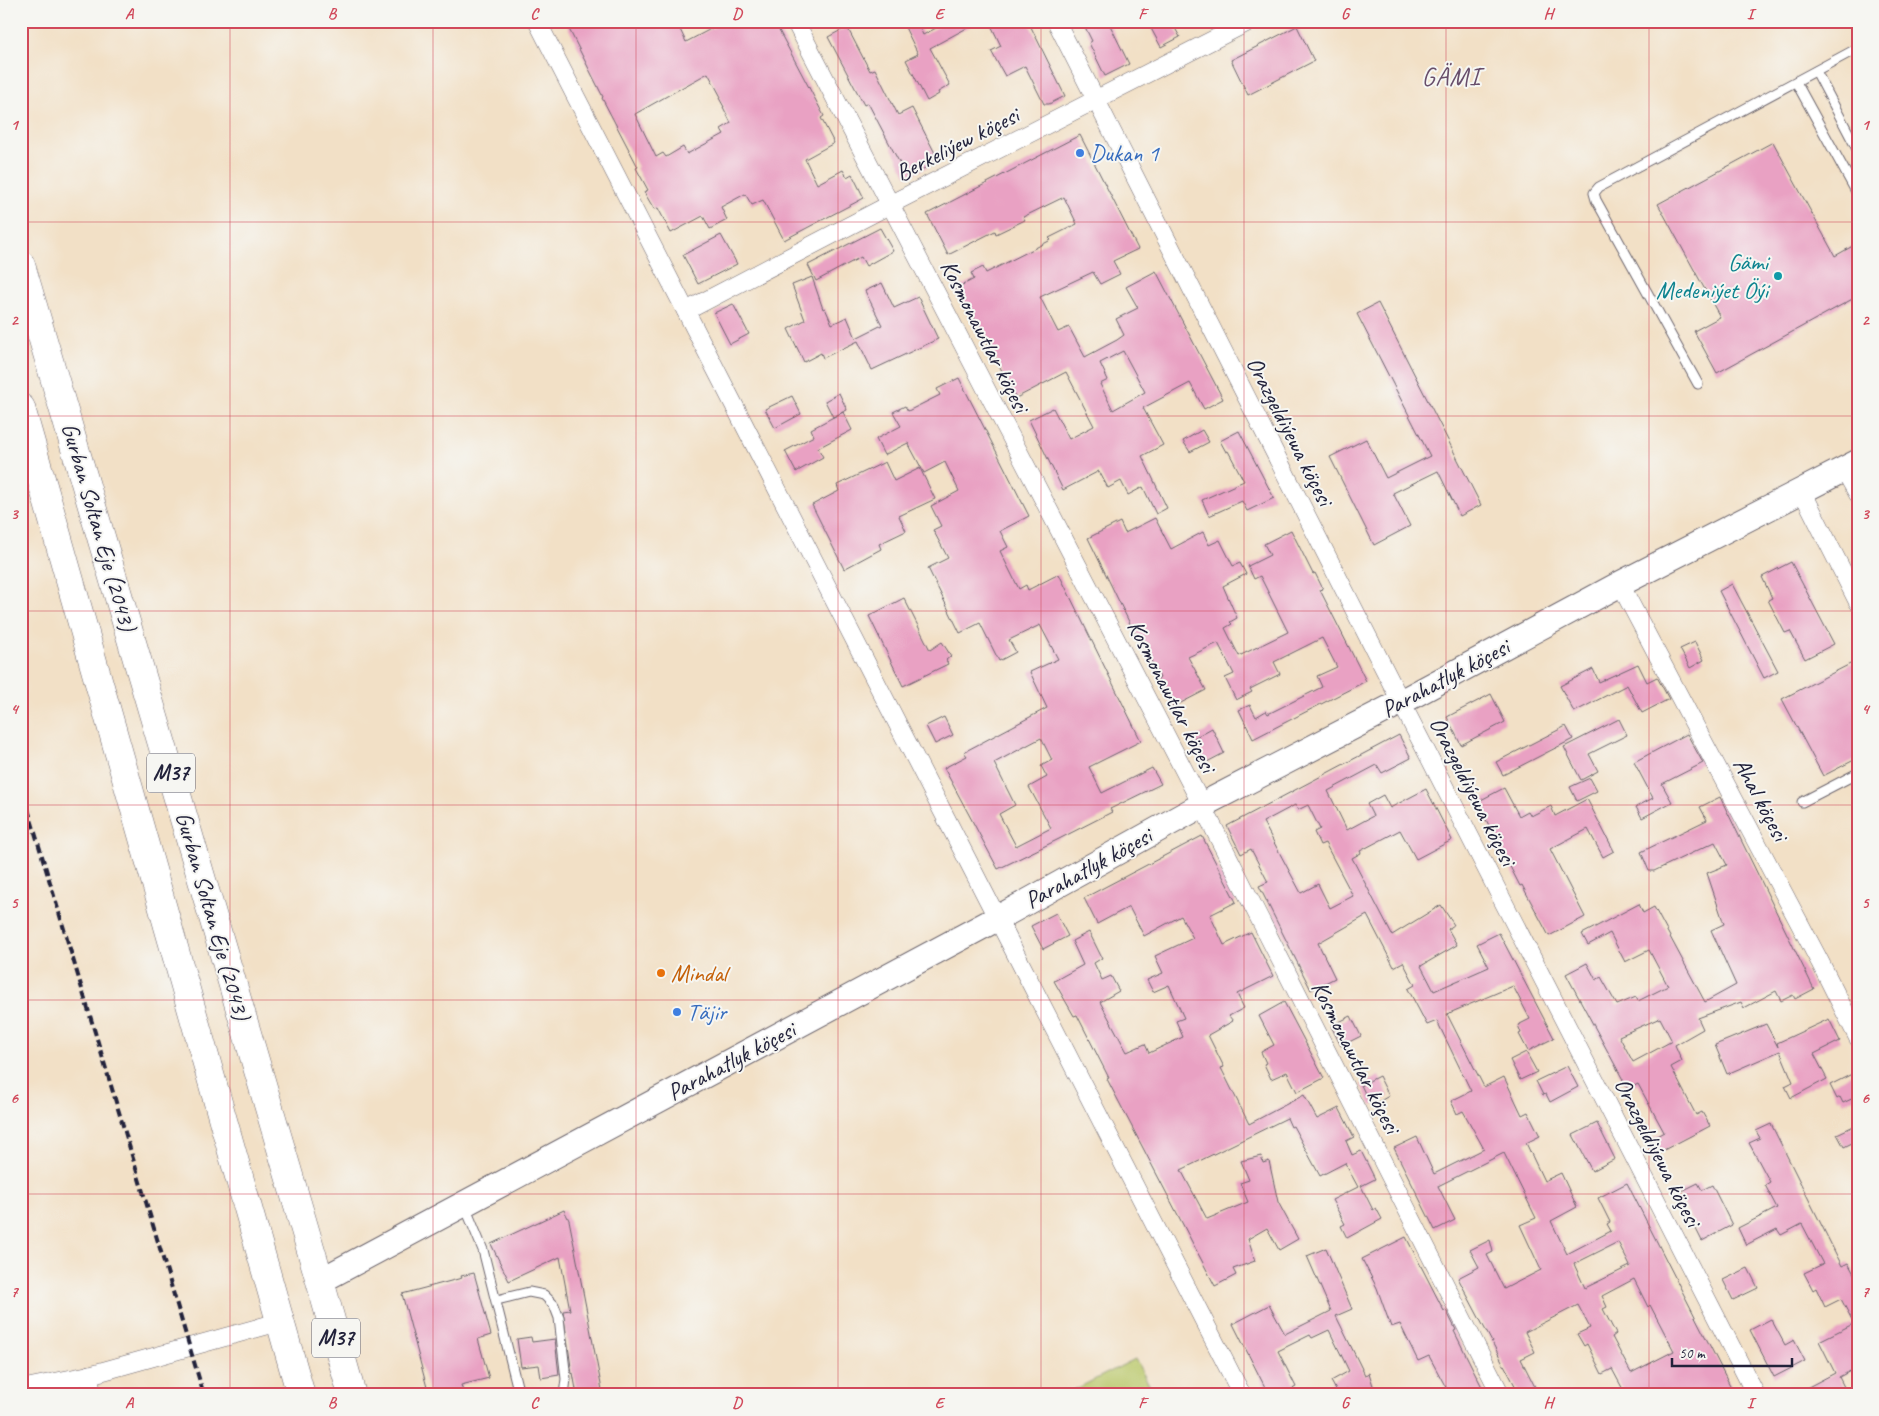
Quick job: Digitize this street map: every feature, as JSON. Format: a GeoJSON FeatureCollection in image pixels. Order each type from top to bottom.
{"type":"FeatureCollection","features":[{"type":"Feature","properties":{"kind":"highway","name":"Gurban Soltan Eje (2043)"},"geometry":{"type":"LineString","coordinates":[[21,265],[352,1395]]}},
{"type":"Feature","properties":{"kind":"highway","name":"Gurban Soltan Eje (2043)"},"geometry":{"type":"LineString","coordinates":[[21,408],[301,1395]]}},
{"type":"Feature","properties":{"kind":"highway"},"geometry":{"type":"LineString","coordinates":[[31,444],[71,432]]}},
{"type":"Feature","properties":{"kind":"street"},"geometry":{"type":"LineString","coordinates":[[538,21],[1242,1395]]}},
{"type":"Feature","properties":{"kind":"street","name":"Kosmonawtlar köçesi"},"geometry":{"type":"LineString","coordinates":[[795,21],[1202,805],[1501,1395]]}},
{"type":"Feature","properties":{"kind":"street","name":"Orazgeldiýewa köçesi"},"geometry":{"type":"LineString","coordinates":[[1056,21],[1401,702],[1756,1395]]}},
{"type":"Feature","properties":{"kind":"street","name":"Berkeliýew köçesi"},"geometry":{"type":"LineString","coordinates":[[686,311],[1250,21]]}},
{"type":"Feature","properties":{"kind":"street"},"geometry":{"type":"LineString","coordinates":[[1851,465],[1858,494]]}},
{"type":"Feature","properties":{"kind":"street","name":"Parahatlyk köçesi"},"geometry":{"type":"LineString","coordinates":[[320,1281],[998,918],[1202,805],[1401,702],[1620,584],[1851,465]]}},
{"type":"Feature","properties":{"kind":"street"},"geometry":{"type":"LineString","coordinates":[[1802,491],[1858,602]]}},
{"type":"Feature","properties":{"kind":"street","name":"Ahal köçesi"},"geometry":{"type":"LineString","coordinates":[[1620,584],[1816,953],[1858,1038]]}},
{"type":"Feature","properties":{"kind":"street"},"geometry":{"type":"LineString","coordinates":[[21,1389],[89,1375],[280,1322]]}},
{"type":"Feature","properties":{"kind":"street"},"geometry":{"type":"LineString","coordinates":[[89,1375],[92,1395]]}},
{"type":"Feature","properties":{"kind":"lane"},"geometry":{"type":"LineString","coordinates":[[1698,384],[1596,200],[1594,193],[1598,187],[1858,48]]}},
{"type":"Feature","properties":{"kind":"lane"},"geometry":{"type":"LineString","coordinates":[[1816,71],[1858,151]]}},
{"type":"Feature","properties":{"kind":"lane"},"geometry":{"type":"LineString","coordinates":[[1796,82],[1858,195]]}},
{"type":"Feature","properties":{"kind":"lane"},"geometry":{"type":"LineString","coordinates":[[1802,802],[1858,773]]}},
{"type":"Feature","properties":{"kind":"lane"},"geometry":{"type":"LineString","coordinates":[[464,1204],[483,1250],[517,1386],[522,1395]]}},
{"type":"Feature","properties":{"kind":"lane"},"geometry":{"type":"LineString","coordinates":[[497,1300],[530,1292],[544,1295],[554,1305],[559,1318],[566,1379],[564,1395]]}},
{"type":"Feature","properties":{"kind":"green space"},"geometry":{"type":"Polygon","coordinates":[[[1135,1359],[1155,1395],[1064,1395],[1135,1359]]]}},
{"type":"Feature","properties":{"kind":"building"},"geometry":{"type":"Polygon","coordinates":[[[565,21],[676,21],[686,42],[726,21],[774,21],[824,116],[821,118],[834,143],[805,159],[817,184],[843,170],[847,177],[852,174],[864,198],[784,240],[763,200],[752,205],[745,194],[721,207],[727,220],[710,229],[703,216],[671,233],[658,208],[654,209],[644,192],[648,190],[565,21]],[[708,73],[635,114],[656,157],[663,153],[666,157],[683,147],[687,154],[724,134],[721,129],[731,123],[719,98],[721,97],[708,73]]]}},
{"type":"Feature","properties":{"kind":"building"},"geometry":{"type":"Polygon","coordinates":[[[902,21],[917,21],[923,35],[949,21],[980,21],[930,48],[950,85],[927,101],[906,60],[918,54],[902,21]]]}},
{"type":"Feature","properties":{"kind":"building"},"geometry":{"type":"Polygon","coordinates":[[[989,21],[1028,21],[1065,96],[1049,104],[1044,104],[1025,66],[1005,76],[991,51],[1001,46],[989,21]]]}},
{"type":"Feature","properties":{"kind":"building"},"geometry":{"type":"Polygon","coordinates":[[[1082,21],[1108,21],[1129,64],[1105,76],[1089,43],[1092,41],[1082,21]]]}},
{"type":"Feature","properties":{"kind":"building"},"geometry":{"type":"Polygon","coordinates":[[[1147,21],[1171,21],[1180,37],[1161,47],[1147,21]]]}},
{"type":"Feature","properties":{"kind":"building"},"geometry":{"type":"Polygon","coordinates":[[[1297,26],[1314,61],[1248,95],[1231,60],[1297,26]]]}},
{"type":"Feature","properties":{"kind":"building"},"geometry":{"type":"Polygon","coordinates":[[[847,27],[870,71],[875,69],[898,115],[912,108],[939,161],[907,177],[868,103],[864,105],[828,37],[847,27]]]}},
{"type":"Feature","properties":{"kind":"building"},"geometry":{"type":"Polygon","coordinates":[[[1080,135],[1138,249],[1113,261],[1120,274],[1100,284],[1093,272],[1040,297],[1058,332],[1069,327],[1085,357],[1117,340],[1124,335],[1116,319],[1138,308],[1126,287],[1156,271],[1223,399],[1204,409],[1190,383],[1143,408],[1163,445],[1142,456],[1167,508],[1156,514],[1143,487],[1128,495],[1121,481],[1108,488],[1099,471],[1063,490],[1029,420],[1053,408],[1069,439],[1094,426],[1066,372],[1016,398],[973,315],[969,317],[955,289],[974,279],[971,273],[983,267],[986,273],[1051,240],[1049,238],[1077,224],[1064,197],[1023,217],[1025,220],[996,234],[995,231],[948,255],[927,214],[1080,135]],[[1123,351],[1100,363],[1108,380],[1100,384],[1113,410],[1145,392],[1123,351]]]}},
{"type":"Feature","properties":{"kind":"building","name":"Gämi Medeniýet Öýi"},"geometry":{"type":"Polygon","coordinates":[[[1773,142],[1835,256],[1858,243],[1858,296],[1717,373],[1694,331],[1720,317],[1658,204],[1773,142]]]}},
{"type":"Feature","properties":{"kind":"building"},"geometry":{"type":"Polygon","coordinates":[[[880,228],[893,251],[866,266],[861,257],[816,281],[808,265],[880,228]]]}},
{"type":"Feature","properties":{"kind":"building"},"geometry":{"type":"Polygon","coordinates":[[[721,235],[737,264],[698,284],[683,255],[721,235]]]}},
{"type":"Feature","properties":{"kind":"building"},"geometry":{"type":"Polygon","coordinates":[[[812,277],[823,309],[825,308],[832,324],[847,317],[856,338],[882,325],[865,291],[882,283],[894,308],[918,297],[938,339],[872,370],[858,341],[823,358],[821,353],[804,362],[788,329],[805,320],[792,285],[812,277]]]}},
{"type":"Feature","properties":{"kind":"building"},"geometry":{"type":"Polygon","coordinates":[[[1378,303],[1481,505],[1460,516],[1438,471],[1393,493],[1410,526],[1374,545],[1330,457],[1366,439],[1386,478],[1430,456],[1357,314],[1378,303]]]}},
{"type":"Feature","properties":{"kind":"building"},"geometry":{"type":"Polygon","coordinates":[[[733,304],[749,334],[730,344],[714,313],[733,304]]]}},
{"type":"Feature","properties":{"kind":"building"},"geometry":{"type":"Polygon","coordinates":[[[959,378],[1029,516],[1000,531],[1008,547],[1000,551],[1019,589],[1026,585],[1028,590],[1059,574],[1141,741],[1089,767],[1102,793],[1152,768],[1161,784],[1110,809],[1112,812],[998,869],[944,768],[967,756],[964,752],[1047,708],[1030,672],[1058,659],[1040,625],[1009,640],[1016,652],[999,661],[980,623],[960,633],[928,568],[948,558],[933,530],[941,526],[931,506],[959,491],[945,462],[924,473],[908,443],[884,455],[876,439],[901,426],[893,412],[905,406],[908,411],[940,395],[937,389],[959,378]],[[1041,738],[994,763],[1015,805],[999,814],[1016,846],[1051,828],[1029,787],[1047,777],[1041,766],[1052,760],[1041,738]]]}},
{"type":"Feature","properties":{"kind":"building"},"geometry":{"type":"Polygon","coordinates":[[[839,393],[847,410],[833,417],[825,401],[839,393]]]}},
{"type":"Feature","properties":{"kind":"building"},"geometry":{"type":"Polygon","coordinates":[[[792,396],[801,414],[775,428],[765,409],[792,396]]]}},
{"type":"Feature","properties":{"kind":"building"},"geometry":{"type":"Polygon","coordinates":[[[843,412],[852,430],[818,448],[823,457],[796,472],[785,451],[814,436],[811,429],[843,412]]]}},
{"type":"Feature","properties":{"kind":"building"},"geometry":{"type":"Polygon","coordinates":[[[1202,430],[1209,442],[1190,452],[1183,441],[1202,430]]]}},
{"type":"Feature","properties":{"kind":"building"},"geometry":{"type":"Polygon","coordinates":[[[1239,431],[1274,498],[1247,511],[1242,501],[1209,516],[1202,500],[1244,481],[1228,451],[1226,452],[1220,441],[1239,431]]]}},
{"type":"Feature","properties":{"kind":"building"},"geometry":{"type":"Polygon","coordinates":[[[885,462],[894,481],[920,468],[935,499],[899,516],[906,531],[879,544],[881,549],[844,569],[812,505],[839,491],[837,485],[885,462]]]}},
{"type":"Feature","properties":{"kind":"building"},"geometry":{"type":"Polygon","coordinates":[[[1155,518],[1171,549],[1203,532],[1209,545],[1220,540],[1233,566],[1240,563],[1246,574],[1223,586],[1237,618],[1225,628],[1239,656],[1288,632],[1260,576],[1254,579],[1248,566],[1270,555],[1264,544],[1291,530],[1313,574],[1315,573],[1323,589],[1320,590],[1366,681],[1253,739],[1239,710],[1250,705],[1256,717],[1266,711],[1268,714],[1322,687],[1317,676],[1337,667],[1322,638],[1274,662],[1280,674],[1250,689],[1252,692],[1236,700],[1225,678],[1234,674],[1218,643],[1188,657],[1206,690],[1173,707],[1088,538],[1120,522],[1125,533],[1155,518]]]}},
{"type":"Feature","properties":{"kind":"building"},"geometry":{"type":"Polygon","coordinates":[[[1791,562],[1834,644],[1805,659],[1790,631],[1785,633],[1768,600],[1772,598],[1762,577],[1791,562]]]}},
{"type":"Feature","properties":{"kind":"building"},"geometry":{"type":"Polygon","coordinates":[[[1732,584],[1778,671],[1764,678],[1719,591],[1732,584]]]}},
{"type":"Feature","properties":{"kind":"building"},"geometry":{"type":"Polygon","coordinates":[[[904,598],[930,650],[942,642],[951,656],[946,660],[948,664],[903,686],[869,616],[904,598]]]}},
{"type":"Feature","properties":{"kind":"building"},"geometry":{"type":"Polygon","coordinates":[[[1695,642],[1704,660],[1690,668],[1680,649],[1695,642]]]}},
{"type":"Feature","properties":{"kind":"building"},"geometry":{"type":"Polygon","coordinates":[[[1858,660],[1858,758],[1823,776],[1782,699],[1858,660]]]}},
{"type":"Feature","properties":{"kind":"building"},"geometry":{"type":"Polygon","coordinates":[[[1638,664],[1647,682],[1657,677],[1669,699],[1642,713],[1627,685],[1574,712],[1560,686],[1593,669],[1599,682],[1638,664]]]}},
{"type":"Feature","properties":{"kind":"building"},"geometry":{"type":"Polygon","coordinates":[[[1491,694],[1505,722],[1461,745],[1447,717],[1491,694]]]}},
{"type":"Feature","properties":{"kind":"building"},"geometry":{"type":"Polygon","coordinates":[[[944,717],[953,735],[935,744],[926,726],[944,717]]]}},
{"type":"Feature","properties":{"kind":"building"},"geometry":{"type":"Polygon","coordinates":[[[1619,719],[1627,735],[1589,754],[1598,771],[1581,780],[1564,747],[1619,719]]]}},
{"type":"Feature","properties":{"kind":"building"},"geometry":{"type":"Polygon","coordinates":[[[1566,726],[1573,739],[1503,775],[1496,762],[1566,726]]]}},
{"type":"Feature","properties":{"kind":"building"},"geometry":{"type":"Polygon","coordinates":[[[1212,728],[1224,753],[1205,763],[1192,739],[1212,728]]]}},
{"type":"Feature","properties":{"kind":"building"},"geometry":{"type":"Polygon","coordinates":[[[1687,734],[1703,763],[1662,784],[1672,802],[1642,818],[1636,807],[1653,798],[1634,762],[1687,734]]]}},
{"type":"Feature","properties":{"kind":"building"},"geometry":{"type":"Polygon","coordinates":[[[1399,735],[1411,758],[1382,773],[1377,765],[1328,791],[1347,830],[1373,816],[1367,804],[1383,795],[1390,808],[1426,789],[1452,840],[1416,859],[1400,830],[1360,851],[1361,853],[1352,858],[1392,935],[1441,905],[1454,925],[1448,929],[1457,945],[1421,966],[1434,991],[1489,967],[1477,944],[1499,933],[1554,1038],[1528,1051],[1519,1034],[1521,1033],[1518,1025],[1530,1019],[1513,986],[1447,1014],[1484,1087],[1504,1077],[1522,1115],[1528,1112],[1540,1136],[1526,1143],[1544,1181],[1561,1173],[1577,1207],[1551,1221],[1567,1254],[1611,1231],[1607,1224],[1610,1222],[1598,1198],[1627,1183],[1735,1395],[1626,1395],[1612,1369],[1602,1374],[1587,1344],[1584,1346],[1577,1334],[1590,1328],[1578,1305],[1525,1332],[1535,1352],[1521,1359],[1539,1395],[1520,1395],[1458,1278],[1479,1267],[1470,1250],[1490,1240],[1493,1252],[1487,1255],[1504,1289],[1541,1270],[1520,1225],[1536,1218],[1504,1153],[1438,1186],[1455,1220],[1435,1230],[1394,1148],[1417,1137],[1434,1174],[1484,1149],[1463,1111],[1457,1114],[1451,1101],[1471,1091],[1437,1021],[1427,1025],[1408,989],[1415,985],[1403,962],[1394,967],[1367,915],[1318,943],[1335,978],[1311,990],[1259,886],[1268,882],[1251,849],[1241,854],[1227,826],[1399,735]],[[1295,805],[1263,822],[1301,893],[1318,884],[1330,908],[1353,896],[1325,843],[1320,845],[1314,832],[1320,829],[1308,805],[1298,810],[1295,805]],[[1618,1242],[1574,1264],[1585,1288],[1630,1266],[1618,1242]],[[1634,1279],[1602,1296],[1607,1307],[1603,1309],[1616,1334],[1612,1337],[1631,1373],[1674,1351],[1634,1279]]]}},
{"type":"Feature","properties":{"kind":"building"},"geometry":{"type":"Polygon","coordinates":[[[1590,778],[1597,791],[1577,801],[1570,787],[1590,778]]]}},
{"type":"Feature","properties":{"kind":"building"},"geometry":{"type":"Polygon","coordinates":[[[1504,788],[1519,816],[1528,811],[1531,816],[1551,806],[1555,816],[1587,799],[1614,851],[1603,857],[1588,829],[1550,849],[1585,917],[1549,936],[1522,885],[1520,886],[1477,802],[1504,788]]]}},
{"type":"Feature","properties":{"kind":"building"},"geometry":{"type":"Polygon","coordinates":[[[1720,797],[1814,989],[1795,999],[1793,995],[1781,1001],[1776,991],[1744,1008],[1741,1002],[1698,1018],[1703,1029],[1675,1045],[1682,1061],[1671,1067],[1696,1115],[1702,1112],[1710,1126],[1658,1153],[1651,1139],[1664,1132],[1638,1084],[1628,1089],[1566,974],[1587,963],[1596,980],[1601,977],[1617,1005],[1636,997],[1638,1001],[1668,986],[1649,950],[1625,962],[1610,933],[1588,945],[1582,934],[1639,904],[1643,913],[1654,907],[1705,1002],[1736,985],[1711,930],[1724,924],[1707,873],[1727,865],[1715,842],[1654,871],[1649,871],[1641,852],[1707,820],[1700,807],[1720,797]],[[1660,1018],[1619,1036],[1633,1062],[1672,1041],[1660,1018]]]}},
{"type":"Feature","properties":{"kind":"building"},"geometry":{"type":"Polygon","coordinates":[[[1202,836],[1236,902],[1210,915],[1224,945],[1251,932],[1273,976],[1237,994],[1244,1008],[1229,1016],[1233,1021],[1208,1035],[1224,1067],[1221,1068],[1249,1124],[1304,1095],[1317,1119],[1339,1108],[1354,1137],[1346,1141],[1352,1155],[1361,1151],[1375,1179],[1361,1186],[1373,1210],[1376,1208],[1382,1219],[1347,1238],[1341,1226],[1345,1224],[1332,1200],[1358,1187],[1345,1163],[1320,1176],[1287,1118],[1181,1170],[1207,1219],[1248,1202],[1240,1183],[1249,1180],[1241,1161],[1261,1156],[1263,1163],[1269,1161],[1278,1202],[1298,1239],[1279,1250],[1267,1228],[1248,1239],[1255,1261],[1233,1269],[1236,1275],[1215,1286],[1107,1079],[1109,1078],[1077,1015],[1074,1016],[1054,981],[1083,965],[1072,941],[1089,932],[1102,958],[1094,963],[1102,980],[1111,976],[1119,991],[1100,1002],[1127,1052],[1145,1044],[1149,1053],[1183,1037],[1176,1021],[1184,1018],[1169,985],[1153,992],[1147,980],[1163,973],[1155,956],[1193,938],[1181,916],[1144,936],[1129,907],[1097,924],[1084,898],[1202,836]]]}},
{"type":"Feature","properties":{"kind":"building"},"geometry":{"type":"Polygon","coordinates":[[[1056,913],[1068,936],[1043,949],[1031,926],[1056,913]]]}},
{"type":"Feature","properties":{"kind":"building"},"geometry":{"type":"Polygon","coordinates":[[[1284,1002],[1324,1078],[1297,1092],[1287,1072],[1271,1079],[1261,1052],[1274,1045],[1259,1016],[1284,1002]]]}},
{"type":"Feature","properties":{"kind":"building"},"geometry":{"type":"Polygon","coordinates":[[[1351,1016],[1361,1036],[1341,1046],[1331,1026],[1351,1016]]]}},
{"type":"Feature","properties":{"kind":"building"},"geometry":{"type":"Polygon","coordinates":[[[1829,1019],[1840,1041],[1814,1054],[1827,1079],[1791,1098],[1785,1086],[1793,1082],[1780,1051],[1727,1074],[1715,1045],[1766,1024],[1778,1047],[1777,1043],[1829,1019]]]}},
{"type":"Feature","properties":{"kind":"building"},"geometry":{"type":"Polygon","coordinates":[[[1526,1052],[1537,1072],[1520,1080],[1510,1060],[1526,1052]]]}},
{"type":"Feature","properties":{"kind":"building"},"geometry":{"type":"Polygon","coordinates":[[[1567,1066],[1578,1087],[1550,1102],[1546,1094],[1543,1095],[1536,1081],[1567,1066]]]}},
{"type":"Feature","properties":{"kind":"building"},"geometry":{"type":"Polygon","coordinates":[[[1858,1071],[1858,1096],[1843,1103],[1840,1097],[1837,1099],[1830,1085],[1858,1071]]]}},
{"type":"Feature","properties":{"kind":"building"},"geometry":{"type":"Polygon","coordinates":[[[1379,1076],[1389,1096],[1371,1106],[1361,1085],[1379,1076]]]}},
{"type":"Feature","properties":{"kind":"building"},"geometry":{"type":"Polygon","coordinates":[[[1597,1123],[1615,1159],[1592,1171],[1573,1135],[1597,1123]]]}},
{"type":"Feature","properties":{"kind":"building"},"geometry":{"type":"Polygon","coordinates":[[[1771,1124],[1842,1266],[1848,1263],[1858,1281],[1858,1331],[1841,1299],[1825,1307],[1816,1288],[1813,1290],[1804,1273],[1823,1264],[1802,1224],[1781,1235],[1777,1229],[1746,1245],[1738,1228],[1777,1208],[1765,1185],[1770,1182],[1749,1143],[1760,1138],[1756,1131],[1771,1124]]]}},
{"type":"Feature","properties":{"kind":"building"},"geometry":{"type":"Polygon","coordinates":[[[1858,1124],[1858,1140],[1844,1147],[1837,1134],[1858,1124]]]}},
{"type":"Feature","properties":{"kind":"building"},"geometry":{"type":"Polygon","coordinates":[[[1698,1183],[1702,1190],[1712,1185],[1732,1225],[1702,1241],[1678,1193],[1698,1183]]]}},
{"type":"Feature","properties":{"kind":"building"},"geometry":{"type":"Polygon","coordinates":[[[564,1210],[569,1220],[603,1395],[577,1395],[563,1311],[570,1310],[560,1257],[509,1281],[491,1244],[564,1210]]]}},
{"type":"Feature","properties":{"kind":"building"},"geometry":{"type":"Polygon","coordinates":[[[1406,1237],[1444,1311],[1446,1310],[1456,1330],[1454,1331],[1486,1395],[1450,1395],[1429,1356],[1418,1361],[1400,1324],[1391,1327],[1377,1288],[1362,1259],[1406,1237]]]}},
{"type":"Feature","properties":{"kind":"building"},"geometry":{"type":"Polygon","coordinates":[[[1326,1248],[1352,1309],[1336,1316],[1365,1375],[1369,1373],[1376,1395],[1350,1395],[1347,1389],[1338,1394],[1331,1381],[1349,1371],[1329,1330],[1312,1338],[1310,1335],[1278,1351],[1296,1387],[1281,1395],[1269,1395],[1233,1324],[1269,1305],[1285,1334],[1331,1311],[1307,1256],[1326,1248]]]}},
{"type":"Feature","properties":{"kind":"building"},"geometry":{"type":"Polygon","coordinates":[[[1748,1268],[1758,1288],[1733,1300],[1723,1280],[1748,1268]]]}},
{"type":"Feature","properties":{"kind":"building"},"geometry":{"type":"Polygon","coordinates":[[[474,1273],[491,1335],[478,1339],[489,1378],[461,1385],[464,1395],[429,1395],[402,1294],[474,1273]]]}},
{"type":"Feature","properties":{"kind":"building"},"geometry":{"type":"Polygon","coordinates":[[[1771,1319],[1785,1345],[1794,1340],[1805,1361],[1774,1377],[1750,1330],[1771,1319]]]}},
{"type":"Feature","properties":{"kind":"building"},"geometry":{"type":"Polygon","coordinates":[[[1853,1324],[1858,1332],[1858,1367],[1839,1377],[1848,1395],[1793,1395],[1835,1373],[1819,1341],[1853,1324]]]}},
{"type":"Feature","properties":{"kind":"building"},"geometry":{"type":"Polygon","coordinates":[[[531,1337],[532,1342],[555,1339],[559,1375],[541,1378],[539,1365],[521,1367],[517,1339],[531,1337]]]}},
{"type":"Feature","properties":{"kind":"railway"},"geometry":{"type":"LineString","coordinates":[[21,786],[204,1395]]}},
{"type":"Feature","properties":{"kind":"place","name":"Dukan 1"},"geometry":{"type":"Point","coordinates":[1080,153]}},
{"type":"Feature","properties":{"kind":"place","name":"Gämi Medeniýet Öýi"},"geometry":{"type":"Point","coordinates":[1778,276]}},
{"type":"Feature","properties":{"kind":"place","name":"Mindal"},"geometry":{"type":"Point","coordinates":[661,973]}},
{"type":"Feature","properties":{"kind":"place","name":"Täjir"},"geometry":{"type":"Point","coordinates":[677,1012]}},
{"type":"Feature","properties":{"kind":"district","name":"GÄMI"},"geometry":{"type":"Point","coordinates":[1451,76]}}]}
